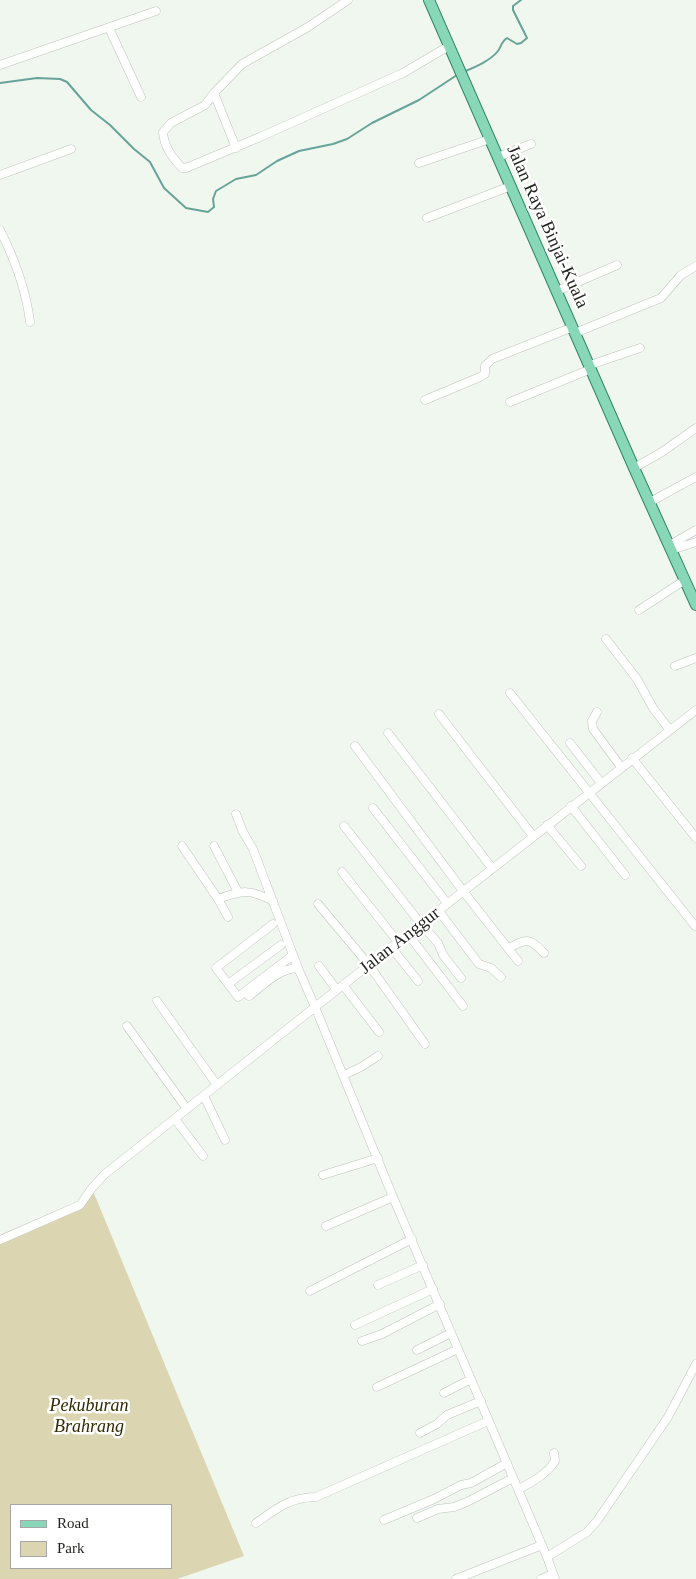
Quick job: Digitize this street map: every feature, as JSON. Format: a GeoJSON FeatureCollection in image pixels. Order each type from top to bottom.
{"type":"FeatureCollection","features":[{"type":"Feature","properties":{"kind":"main road","name":"Jalan Raya Binjai-Kuala"},"geometry":{"type":"LineString","coordinates":[[429,0],[696,605]]}},
{"type":"Feature","properties":{"kind":"street"},"geometry":{"type":"LineString","coordinates":[[348,0],[308,27],[242,64],[202,107],[167,126],[163,132],[167,149],[183,169],[236,148],[403,73],[449,46]]}},
{"type":"Feature","properties":{"kind":"street"},"geometry":{"type":"LineString","coordinates":[[0,65],[156,11]]}},
{"type":"Feature","properties":{"kind":"street"},"geometry":{"type":"LineString","coordinates":[[109,28],[141,97]]}},
{"type":"Feature","properties":{"kind":"street"},"geometry":{"type":"LineString","coordinates":[[214,92],[236,148]]}},
{"type":"Feature","properties":{"kind":"street"},"geometry":{"type":"LineString","coordinates":[[419,163],[490,139]]}},
{"type":"Feature","properties":{"kind":"street"},"geometry":{"type":"LineString","coordinates":[[498,157],[530,144]]}},
{"type":"Feature","properties":{"kind":"street"},"geometry":{"type":"LineString","coordinates":[[0,175],[71,149]]}},
{"type":"Feature","properties":{"kind":"street"},"geometry":{"type":"LineString","coordinates":[[427,218],[511,186]]}},
{"type":"Feature","properties":{"kind":"street"},"geometry":{"type":"LineString","coordinates":[[0,230],[21,279],[30,322]]}},
{"type":"Feature","properties":{"kind":"street"},"geometry":{"type":"LineString","coordinates":[[557,292],[617,265]]}},
{"type":"Feature","properties":{"kind":"street"},"geometry":{"type":"LineString","coordinates":[[425,400],[485,374],[486,366],[492,359],[661,298],[681,275],[696,266]]}},
{"type":"Feature","properties":{"kind":"street"},"geometry":{"type":"LineString","coordinates":[[510,402],[590,367],[640,348]]}},
{"type":"Feature","properties":{"kind":"street"},"geometry":{"type":"LineString","coordinates":[[634,468],[662,452],[696,428]]}},
{"type":"Feature","properties":{"kind":"street"},"geometry":{"type":"LineString","coordinates":[[650,502],[696,477]]}},
{"type":"Feature","properties":{"kind":"street"},"geometry":{"type":"LineString","coordinates":[[671,548],[696,530]]}},
{"type":"Feature","properties":{"kind":"street"},"geometry":{"type":"LineString","coordinates":[[671,548],[696,542]]}},
{"type":"Feature","properties":{"kind":"street"},"geometry":{"type":"LineString","coordinates":[[639,610],[685,580]]}},
{"type":"Feature","properties":{"kind":"street"},"geometry":{"type":"LineString","coordinates":[[606,639],[637,679],[653,708],[669,729]]}},
{"type":"Feature","properties":{"kind":"street"},"geometry":{"type":"LineString","coordinates":[[675,666],[696,658]]}},
{"type":"Feature","properties":{"kind":"street"},"geometry":{"type":"LineString","coordinates":[[510,693],[695,926]]}},
{"type":"Feature","properties":{"kind":"street","name":"Jalan Anggur"},"geometry":{"type":"LineString","coordinates":[[0,1240],[80,1206],[92,1188],[105,1174],[588,792],[696,710]]}},
{"type":"Feature","properties":{"kind":"street"},"geometry":{"type":"LineString","coordinates":[[597,712],[592,721],[593,729],[621,767]]}},
{"type":"Feature","properties":{"kind":"street"},"geometry":{"type":"LineString","coordinates":[[440,714],[532,836]]}},
{"type":"Feature","properties":{"kind":"street"},"geometry":{"type":"LineString","coordinates":[[388,733],[492,868]]}},
{"type":"Feature","properties":{"kind":"street"},"geometry":{"type":"LineString","coordinates":[[570,743],[601,783]]}},
{"type":"Feature","properties":{"kind":"street"},"geometry":{"type":"LineString","coordinates":[[355,746],[463,891],[518,961]]}},
{"type":"Feature","properties":{"kind":"street"},"geometry":{"type":"LineString","coordinates":[[632,758],[696,838]]}},
{"type":"Feature","properties":{"kind":"street"},"geometry":{"type":"LineString","coordinates":[[572,806],[625,876]]}},
{"type":"Feature","properties":{"kind":"street"},"geometry":{"type":"LineString","coordinates":[[373,808],[447,903]]}},
{"type":"Feature","properties":{"kind":"street"},"geometry":{"type":"LineString","coordinates":[[236,814],[243,832],[253,849],[298,968],[316,1006],[393,1197],[547,1557],[554,1577],[541,1579]]}},
{"type":"Feature","properties":{"kind":"street"},"geometry":{"type":"LineString","coordinates":[[547,825],[581,866]]}},
{"type":"Feature","properties":{"kind":"street"},"geometry":{"type":"LineString","coordinates":[[344,826],[438,943],[442,954],[461,978]]}},
{"type":"Feature","properties":{"kind":"street"},"geometry":{"type":"LineString","coordinates":[[182,846],[228,917]]}},
{"type":"Feature","properties":{"kind":"street"},"geometry":{"type":"LineString","coordinates":[[214,846],[238,892]]}},
{"type":"Feature","properties":{"kind":"street"},"geometry":{"type":"LineString","coordinates":[[342,872],[395,944],[418,981]]}},
{"type":"Feature","properties":{"kind":"street"},"geometry":{"type":"LineString","coordinates":[[218,899],[238,892],[257,892],[273,901]]}},
{"type":"Feature","properties":{"kind":"street"},"geometry":{"type":"LineString","coordinates":[[318,904],[369,965],[424,1044]]}},
{"type":"Feature","properties":{"kind":"street"},"geometry":{"type":"LineString","coordinates":[[438,910],[480,966],[491,968],[501,977]]}},
{"type":"Feature","properties":{"kind":"street"},"geometry":{"type":"LineString","coordinates":[[273,924],[216,968],[238,997],[293,955]]}},
{"type":"Feature","properties":{"kind":"street"},"geometry":{"type":"LineString","coordinates":[[408,934],[463,1006]]}},
{"type":"Feature","properties":{"kind":"street"},"geometry":{"type":"LineString","coordinates":[[509,948],[526,940],[531,941],[544,953]]}},
{"type":"Feature","properties":{"kind":"street"},"geometry":{"type":"LineString","coordinates":[[228,984],[281,944]]}},
{"type":"Feature","properties":{"kind":"street"},"geometry":{"type":"LineString","coordinates":[[319,966],[379,1032]]}},
{"type":"Feature","properties":{"kind":"street"},"geometry":{"type":"LineString","coordinates":[[249,996],[280,972],[298,968]]}},
{"type":"Feature","properties":{"kind":"street"},"geometry":{"type":"LineString","coordinates":[[157,1001],[217,1085]]}},
{"type":"Feature","properties":{"kind":"street"},"geometry":{"type":"LineString","coordinates":[[127,1026],[187,1109]]}},
{"type":"Feature","properties":{"kind":"street"},"geometry":{"type":"LineString","coordinates":[[344,1075],[378,1056]]}},
{"type":"Feature","properties":{"kind":"street"},"geometry":{"type":"LineString","coordinates":[[204,1096],[225,1140]]}},
{"type":"Feature","properties":{"kind":"street"},"geometry":{"type":"LineString","coordinates":[[174,1119],[203,1156]]}},
{"type":"Feature","properties":{"kind":"street"},"geometry":{"type":"LineString","coordinates":[[323,1175],[378,1158]]}},
{"type":"Feature","properties":{"kind":"street"},"geometry":{"type":"LineString","coordinates":[[326,1226],[393,1197]]}},
{"type":"Feature","properties":{"kind":"street"},"geometry":{"type":"LineString","coordinates":[[310,1291],[412,1239]]}},
{"type":"Feature","properties":{"kind":"street"},"geometry":{"type":"LineString","coordinates":[[378,1285],[423,1265]]}},
{"type":"Feature","properties":{"kind":"street"},"geometry":{"type":"LineString","coordinates":[[355,1325],[433,1289]]}},
{"type":"Feature","properties":{"kind":"street"},"geometry":{"type":"LineString","coordinates":[[362,1341],[382,1334],[440,1304]]}},
{"type":"Feature","properties":{"kind":"street"},"geometry":{"type":"LineString","coordinates":[[416,1350],[451,1333]]}},
{"type":"Feature","properties":{"kind":"street"},"geometry":{"type":"LineString","coordinates":[[377,1387],[458,1349]]}},
{"type":"Feature","properties":{"kind":"street"},"geometry":{"type":"LineString","coordinates":[[547,1557],[587,1532],[597,1521],[668,1417],[696,1364]]}},
{"type":"Feature","properties":{"kind":"street"},"geometry":{"type":"LineString","coordinates":[[444,1393],[471,1379]]}},
{"type":"Feature","properties":{"kind":"street"},"geometry":{"type":"LineString","coordinates":[[420,1433],[437,1424],[447,1415],[480,1401]]}},
{"type":"Feature","properties":{"kind":"street"},"geometry":{"type":"LineString","coordinates":[[256,1523],[290,1500],[316,1497],[488,1421]]}},
{"type":"Feature","properties":{"kind":"street"},"geometry":{"type":"LineString","coordinates":[[518,1489],[534,1482],[550,1468],[555,1460],[554,1453]]}},
{"type":"Feature","properties":{"kind":"street"},"geometry":{"type":"LineString","coordinates":[[384,1520],[434,1499],[461,1485],[471,1483],[507,1463]]}},
{"type":"Feature","properties":{"kind":"street"},"geometry":{"type":"LineString","coordinates":[[417,1518],[438,1509],[454,1507],[467,1502],[513,1478]]}},
{"type":"Feature","properties":{"kind":"street"},"geometry":{"type":"LineString","coordinates":[[456,1579],[542,1545]]}},
{"type":"Feature","properties":{"kind":"green space","name":"Pekuburan Brahrang"},"geometry":{"type":"Polygon","coordinates":[[[93,1191],[244,1556],[177,1579],[0,1579],[0,1244],[78,1210],[93,1191]]]}},
{"type":"Feature","properties":{"kind":"waterway"},"geometry":{"type":"LineString","coordinates":[[463,72],[491,58],[507,38],[517,44],[527,38],[513,10],[513,6],[521,0]]}},
{"type":"Feature","properties":{"kind":"waterway"},"geometry":{"type":"LineString","coordinates":[[0,83],[37,78],[60,79],[67,82],[91,110],[150,162],[164,188],[186,208],[208,212],[214,207],[213,199],[216,191],[236,179],[256,175],[277,161],[299,151],[347,139],[372,123],[419,100],[457,75]]}}]}
